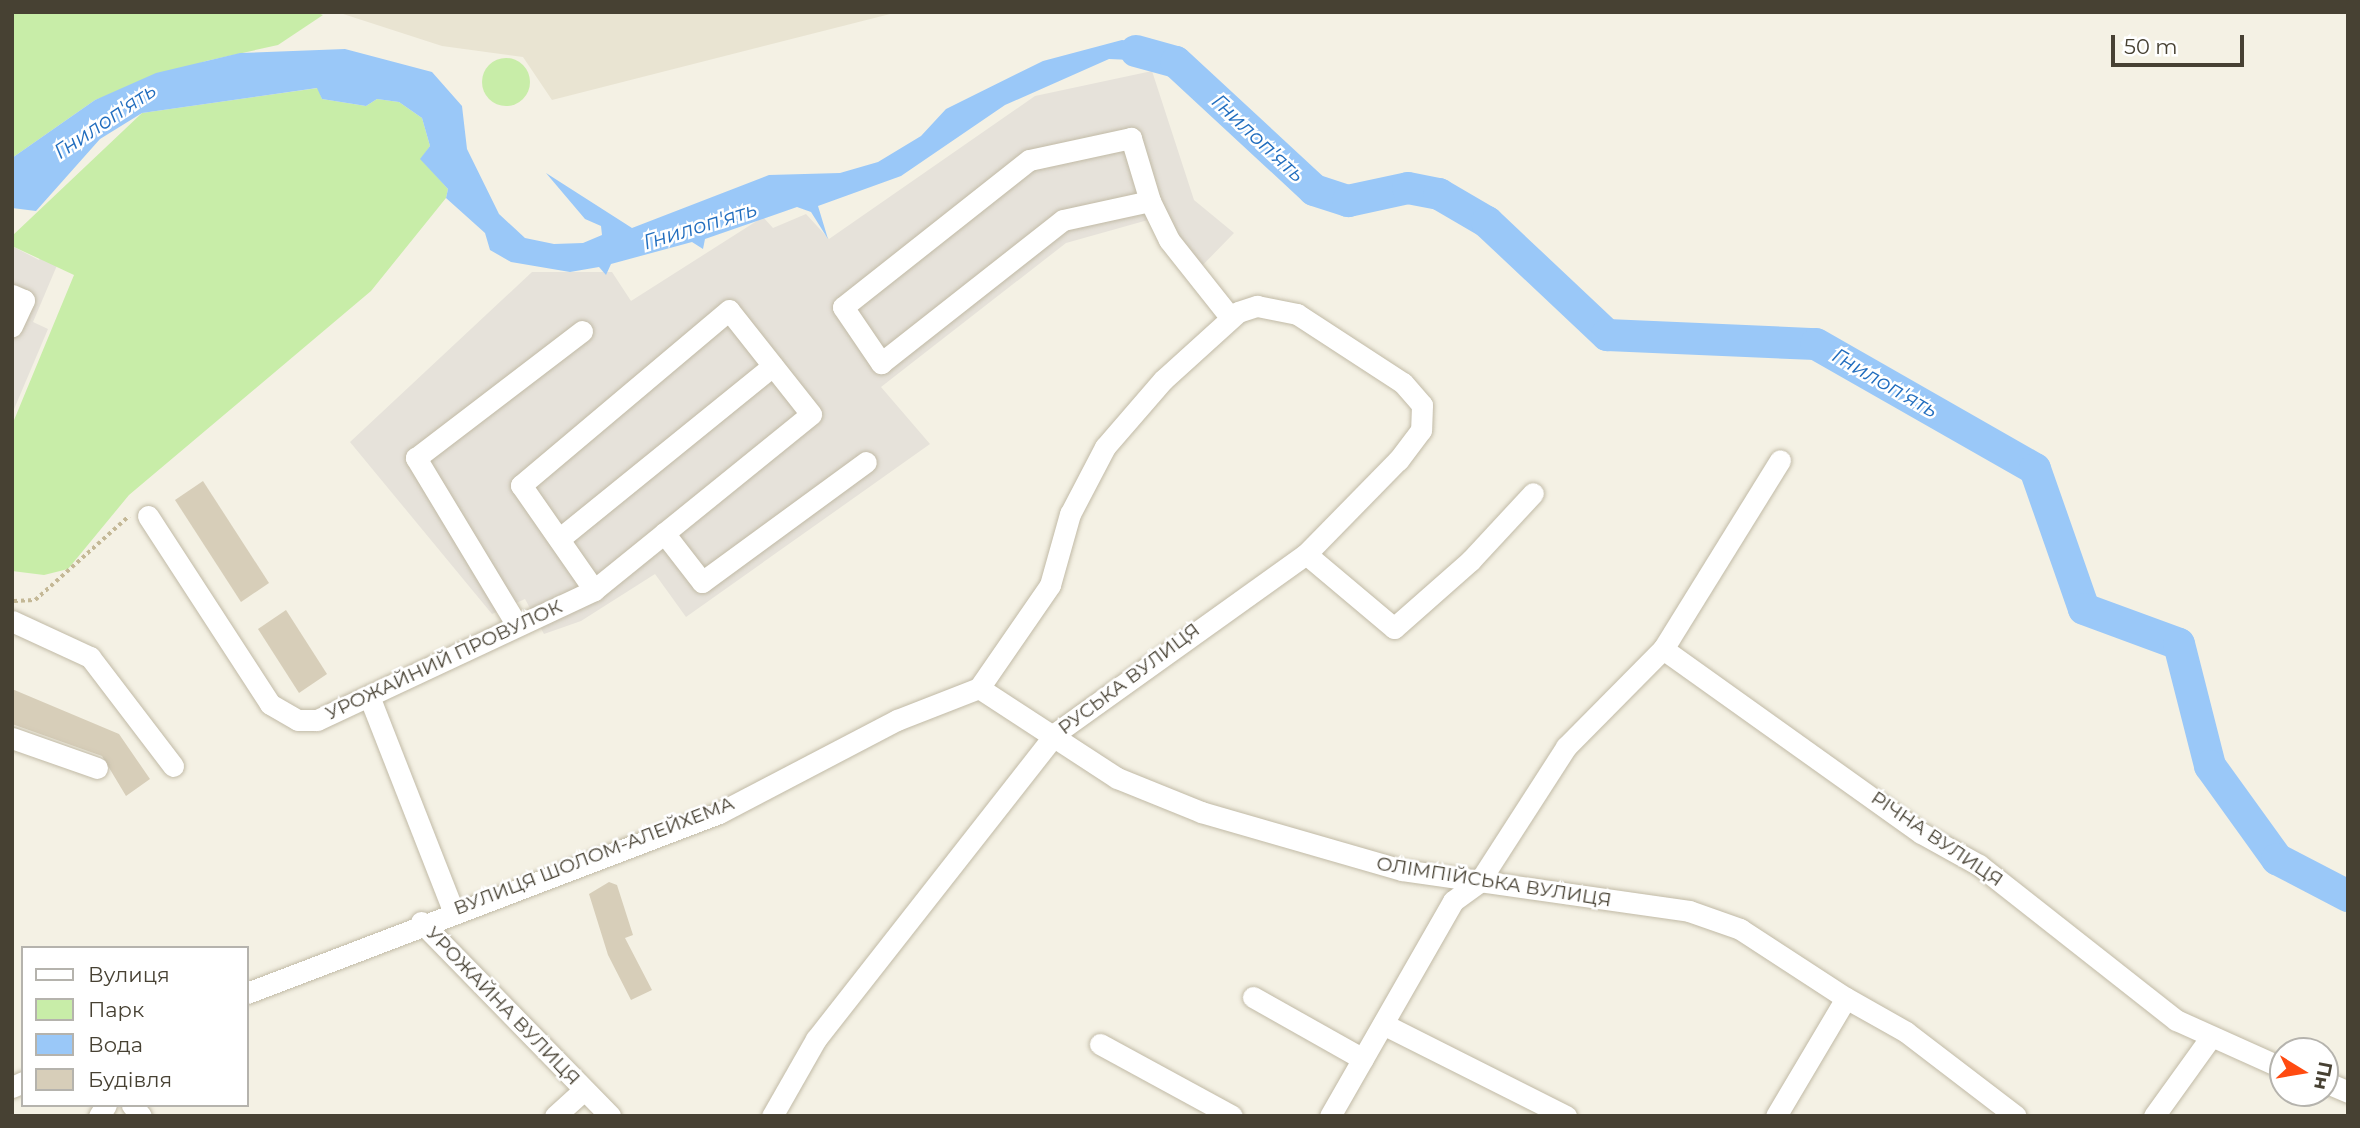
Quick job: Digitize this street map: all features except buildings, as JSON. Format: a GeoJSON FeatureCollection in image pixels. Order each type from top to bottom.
{"type":"FeatureCollection","features":[{"type":"Feature","properties":{"kind":"street"},"geometry":{"type":"LineString","coordinates":[[1150,201],[1063,220],[881,363],[844,306],[1029,160],[1131,138],[1150,201],[1169,240],[1230,317]]}},
{"type":"Feature","properties":{"kind":"street"},"geometry":{"type":"LineString","coordinates":[[12,295],[24,300],[12,326]]}},
{"type":"Feature","properties":{"kind":"street"},"geometry":{"type":"LineString","coordinates":[[979,688],[1050,585],[1070,514],[1105,447],[1163,380],[1230,317],[1257,306],[1297,314],[1403,383],[1422,405],[1421,430],[1306,554],[1394,628],[1471,560],[1533,493]]}},
{"type":"Feature","properties":{"kind":"street"},"geometry":{"type":"LineString","coordinates":[[559,539],[773,366],[729,310],[522,485],[559,539],[594,590]]}},
{"type":"Feature","properties":{"kind":"street"},"geometry":{"type":"LineString","coordinates":[[515,622],[416,458],[582,331]]}},
{"type":"Feature","properties":{"kind":"street","name":"УРОЖАЙНИЙ ПРОВУЛОК"},"geometry":{"type":"LineString","coordinates":[[148,516],[276,710],[317,720],[515,622],[594,590],[811,414],[773,366]]}},
{"type":"Feature","properties":{"kind":"street"},"geometry":{"type":"LineString","coordinates":[[1330,1116],[1452,901],[1479,882],[1566,747],[1663,649],[1780,460]]}},
{"type":"Feature","properties":{"kind":"street"},"geometry":{"type":"LineString","coordinates":[[664,533],[702,582],[866,462]]}},
{"type":"Feature","properties":{"kind":"street","name":"РУСЬКА ВУЛИЦЯ"},"geometry":{"type":"LineString","coordinates":[[772,1116],[816,1039],[1056,733],[1306,554]]}},
{"type":"Feature","properties":{"kind":"street"},"geometry":{"type":"LineString","coordinates":[[12,621],[90,657],[173,766]]}},
{"type":"Feature","properties":{"kind":"street","name":"РІЧНА ВУЛИЦЯ"},"geometry":{"type":"LineString","coordinates":[[1663,649],[1921,833],[1979,864],[2148,1000],[2210,1038],[2269,1062]]}},
{"type":"Feature","properties":{"kind":"street","name":"ОЛІМПІЙСЬКА ВУЛИЦЯ"},"geometry":{"type":"LineString","coordinates":[[979,688],[1056,733],[1117,778],[1158,798],[1327,851],[1479,882],[1689,911],[1740,929],[1846,998],[1906,1032],[2016,1116]]}},
{"type":"Feature","properties":{"kind":"street","name":"ВУЛИЦЯ ШОЛОМ-АЛЕЙХЕМА"},"geometry":{"type":"LineString","coordinates":[[248,993],[421,922],[719,813],[897,720],[979,688]]}},
{"type":"Feature","properties":{"kind":"street"},"geometry":{"type":"LineString","coordinates":[[369,696],[453,910]]}},
{"type":"Feature","properties":{"kind":"street"},"geometry":{"type":"LineString","coordinates":[[12,738],[97,768]]}},
{"type":"Feature","properties":{"kind":"street","name":"УРОЖАЙНА ВУЛИЦЯ"},"geometry":{"type":"LineString","coordinates":[[421,922],[610,1116]]}},
{"type":"Feature","properties":{"kind":"street"},"geometry":{"type":"LineString","coordinates":[[1253,997],[1363,1059]]}},
{"type":"Feature","properties":{"kind":"street"},"geometry":{"type":"LineString","coordinates":[[1776,1116],[1846,998]]}},
{"type":"Feature","properties":{"kind":"street"},"geometry":{"type":"LineString","coordinates":[[1383,1024],[1566,1116]]}},
{"type":"Feature","properties":{"kind":"street"},"geometry":{"type":"LineString","coordinates":[[2154,1116],[2210,1038]]}},
{"type":"Feature","properties":{"kind":"street"},"geometry":{"type":"LineString","coordinates":[[1100,1044],[1232,1116]]}},
{"type":"Feature","properties":{"kind":"street","name":"УРОЖАЙНА ВУЛИЦЯ"},"geometry":{"type":"LineString","coordinates":[[555,1116],[584,1090]]}},
{"type":"Feature","properties":{"kind":"path"},"geometry":{"type":"LineString","coordinates":[[12,601],[35,600],[139,506],[148,516]]}},
{"type":"Feature","properties":{"kind":"shaded area"},"geometry":{"type":"Polygon","coordinates":[[[337,12],[898,12],[552,100],[523,57],[442,46],[337,12]]]}},
{"type":"Feature","properties":{"kind":"shaded area"},"geometry":{"type":"Polygon","coordinates":[[[1152,71],[1194,200],[1234,233],[1195,273],[1148,220],[1066,243],[881,387],[930,444],[686,617],[655,574],[581,621],[544,634],[525,599],[492,614],[350,442],[532,272],[612,272],[631,301],[763,217],[773,228],[806,214],[829,239],[1035,96],[1152,71]]]}},
{"type":"Feature","properties":{"kind":"shaded area"},"geometry":{"type":"Polygon","coordinates":[[[12,246],[39,260],[45,248],[61,256],[33,322],[48,329],[12,414],[12,246]]]}},
{"type":"Feature","properties":{"kind":"green space"},"geometry":{"type":"Polygon","coordinates":[[[12,12],[314,12],[323,15],[278,45],[206,61],[95,100],[12,158],[12,12]]]}},
{"type":"Feature","properties":{"kind":"green space"},"geometry":{"type":"Polygon","coordinates":[[[506,58],[515,59],[523,65],[529,73],[529,91],[523,99],[515,105],[506,106],[497,105],[489,99],[483,91],[482,82],[483,73],[489,65],[497,59],[506,58]]]}},
{"type":"Feature","properties":{"kind":"green space"},"geometry":{"type":"Polygon","coordinates":[[[318,88],[322,99],[366,106],[377,99],[399,102],[422,118],[430,146],[421,159],[448,189],[446,198],[371,291],[129,495],[68,569],[44,575],[12,571],[12,425],[74,275],[12,246],[12,236],[142,113],[318,88]]]}},
{"type":"Feature","properties":{"kind":"water"},"geometry":{"type":"Polygon","coordinates":[[[1122,40],[1144,43],[1176,62],[1109,59],[1005,105],[901,176],[818,206],[828,239],[811,212],[797,207],[705,239],[703,249],[692,242],[611,264],[606,275],[599,267],[570,272],[511,262],[490,250],[485,233],[446,198],[448,189],[420,159],[430,146],[422,118],[399,102],[377,99],[366,106],[322,99],[317,88],[142,113],[100,139],[36,211],[12,208],[12,158],[95,100],[156,73],[240,53],[345,49],[432,72],[462,106],[467,149],[499,214],[525,238],[554,244],[583,243],[602,235],[601,226],[585,219],[546,173],[632,228],[769,175],[840,173],[878,162],[921,136],[946,109],[1043,61],[1122,40]]]}},
{"type":"Feature","properties":{"kind":"waterway","name":"Гнилоп'ять"},"geometry":{"type":"LineString","coordinates":[[1136,51],[1176,62],[1314,190],[1348,201],[1408,188],[1439,194],[1487,222],[1607,335],[1816,344],[2035,469],[2084,609],[2179,644],[2210,766],[2277,859],[2348,896]]}}]}
